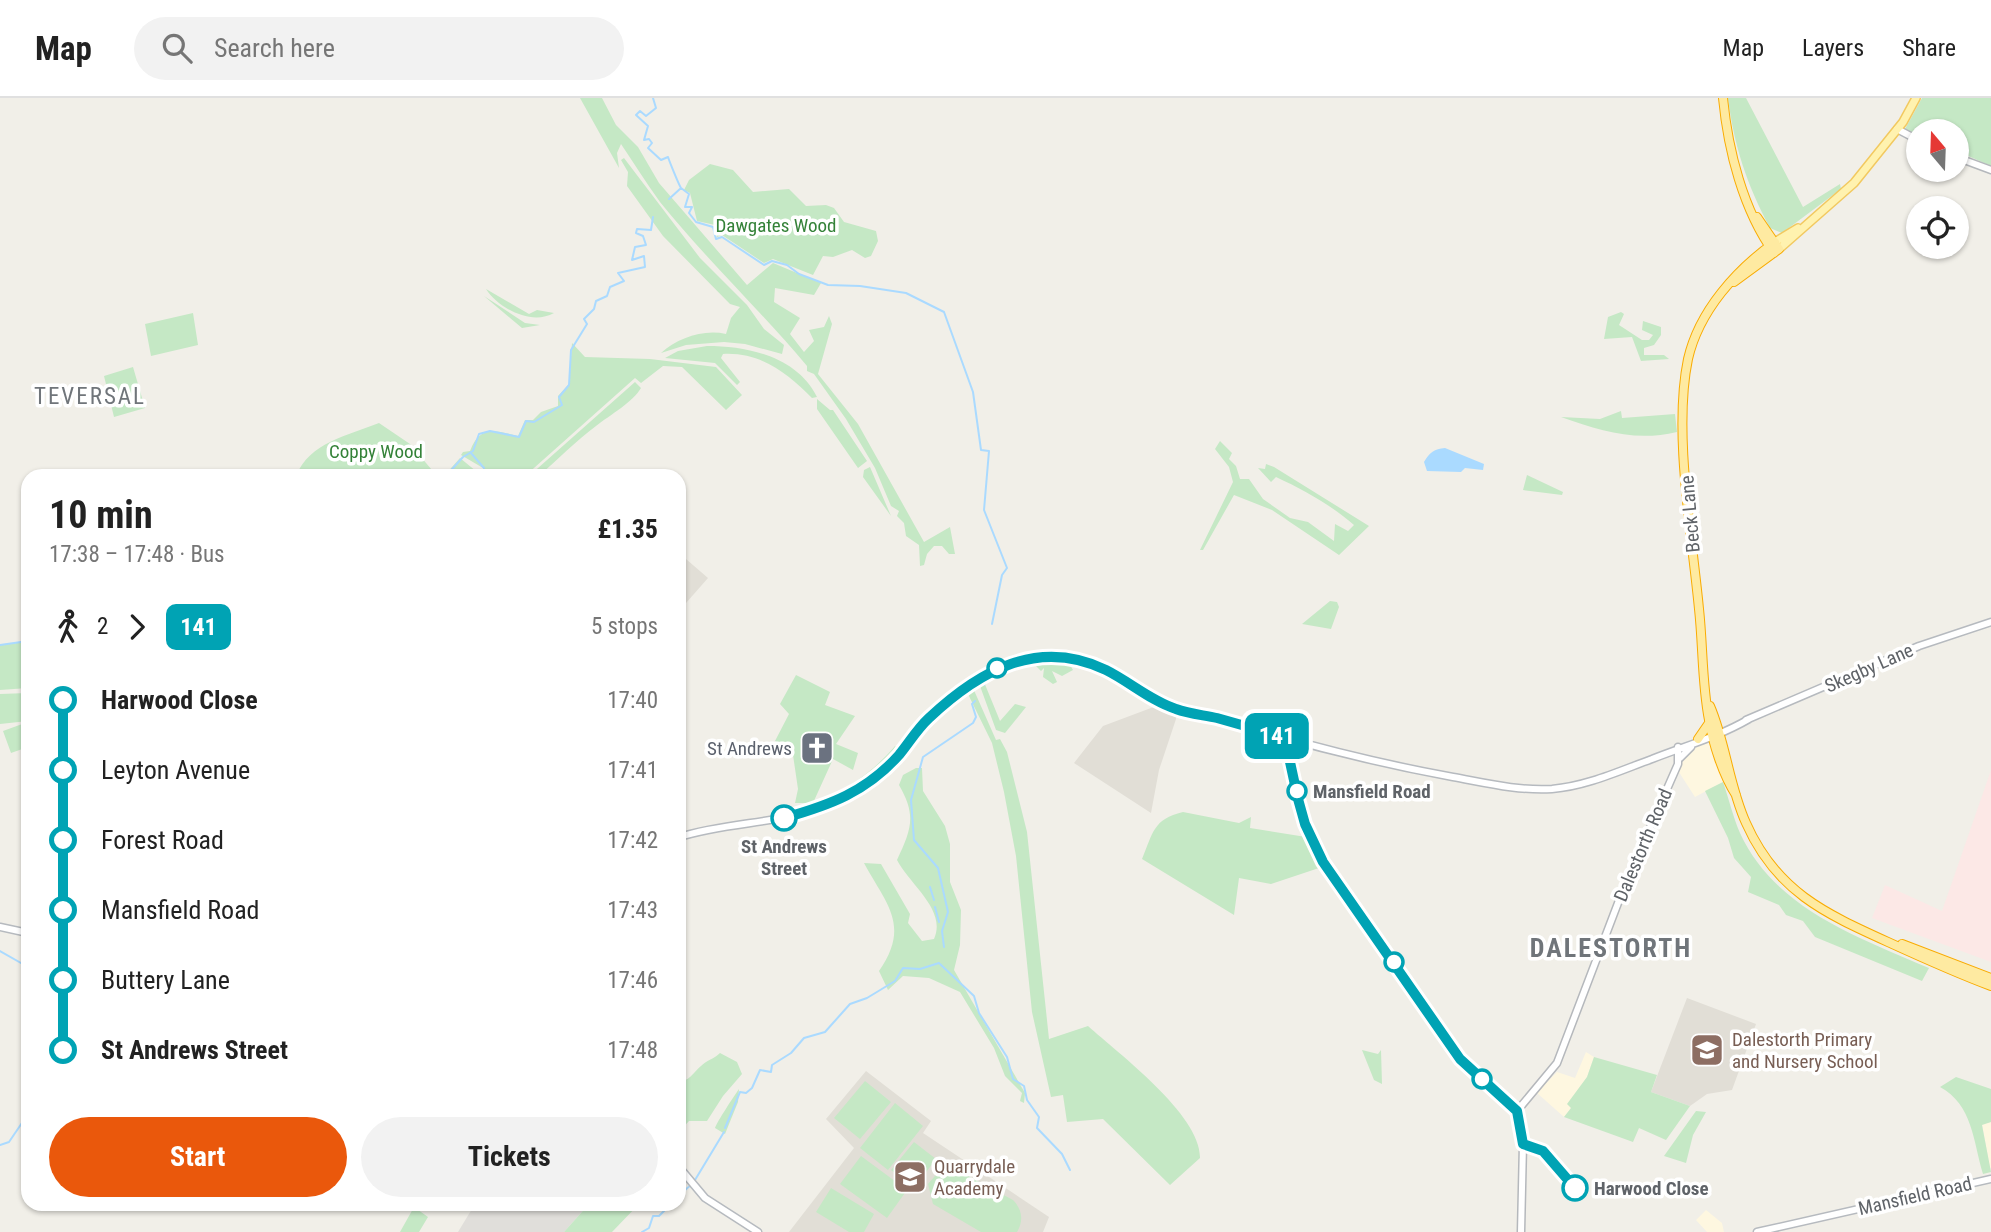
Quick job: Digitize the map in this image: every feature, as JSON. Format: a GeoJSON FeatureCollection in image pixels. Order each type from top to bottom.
{"type":"FeatureCollection","features":[{"type":"Feature","properties":{"kind":"highway"},"geometry":{"type":"LineString","coordinates":[[1723,98],[1736,166],[1755,215],[1774,248]]}},
{"type":"Feature","properties":{"kind":"highway","name":"Beck Lane"},"geometry":{"type":"LineString","coordinates":[[1715,734],[1709,723],[1684,421],[1688,358],[1700,326],[1741,269],[1774,248]]}},
{"type":"Feature","properties":{"kind":"highway","name":"Beck Lane"},"geometry":{"type":"LineString","coordinates":[[1708,703],[1715,734]]}},
{"type":"Feature","properties":{"kind":"highway"},"geometry":{"type":"LineString","coordinates":[[1696,741],[1709,723]]}},
{"type":"Feature","properties":{"kind":"highway"},"geometry":{"type":"LineString","coordinates":[[1715,734],[1736,795],[1760,850],[1784,881],[1826,914],[1929,963],[1991,986]]}},
{"type":"Feature","properties":{"kind":"highway"},"geometry":{"type":"LineString","coordinates":[[1888,942],[1899,943],[1991,978]]}},
{"type":"Feature","properties":{"kind":"main road"},"geometry":{"type":"LineString","coordinates":[[1774,248],[1854,183],[1897,130],[1916,98]]}},
{"type":"Feature","properties":{"kind":"main road"},"geometry":{"type":"LineString","coordinates":[[1897,130],[1906,134]]}},
{"type":"Feature","properties":{"kind":"main road"},"geometry":{"type":"LineString","coordinates":[[1969,162],[1991,170]]}},
{"type":"Feature","properties":{"kind":"main road","name":"Skegby Lane"},"geometry":{"type":"LineString","coordinates":[[1715,734],[1919,646],[1991,622]]}},
{"type":"Feature","properties":{"kind":"main road"},"geometry":{"type":"LineString","coordinates":[[686,836],[784,818],[845,799],[878,776],[927,720],[951,699],[987,673],[1029,657],[1049,656],[1105,669],[1177,710],[1241,725],[1294,742],[1406,770],[1531,790],[1576,785],[1679,751],[1715,734]]}},
{"type":"Feature","properties":{"kind":"main road"},"geometry":{"type":"LineString","coordinates":[[1679,751],[1696,741]]}},
{"type":"Feature","properties":{"kind":"main road"},"geometry":{"type":"LineString","coordinates":[[1294,742],[1290,762],[1298,799],[1305,824],[1323,862],[1460,1059],[1517,1111],[1521,1129],[1521,1232]]}},
{"type":"Feature","properties":{"kind":"main road","name":"Dalestorth Road"},"geometry":{"type":"LineString","coordinates":[[1517,1111],[1557,1063],[1679,751]]}},
{"type":"Feature","properties":{"kind":"main road"},"geometry":{"type":"LineString","coordinates":[[0,927],[21,932]]}},
{"type":"Feature","properties":{"kind":"main road"},"geometry":{"type":"LineString","coordinates":[[686,1176],[705,1198],[758,1232]]}},
{"type":"Feature","properties":{"kind":"main road","name":"Mansfield Road"},"geometry":{"type":"LineString","coordinates":[[1757,1232],[1991,1179]]}},
{"type":"Feature","properties":{"kind":"shaded area"},"geometry":{"type":"Polygon","coordinates":[[[686,559],[708,578],[686,603],[686,559]]]}},
{"type":"Feature","properties":{"kind":"shaded area"},"geometry":{"type":"Polygon","coordinates":[[[1159,705],[1176,715],[1176,719],[1159,770],[1151,813],[1074,763],[1103,726],[1159,705]]]}},
{"type":"Feature","properties":{"kind":"shaded area"},"geometry":{"type":"Polygon","coordinates":[[[1275,711],[1292,713],[1292,717],[1299,718],[1294,738],[1279,732],[1275,711]]]}},
{"type":"Feature","properties":{"kind":"shaded area"},"geometry":{"type":"Polygon","coordinates":[[[1707,742],[1711,745],[1723,782],[1695,797],[1677,769],[1688,751],[1707,742]]]}},
{"type":"Feature","properties":{"kind":"shaded area"},"geometry":{"type":"Polygon","coordinates":[[[1991,770],[1991,962],[1872,918],[1885,885],[1942,911],[1991,770]]]}},
{"type":"Feature","properties":{"kind":"shaded area","name":"Dalestorth Primary and Nursery School"},"geometry":{"type":"Polygon","coordinates":[[[1687,998],[1756,1024],[1732,1090],[1707,1094],[1690,1106],[1651,1092],[1687,998]]]}},
{"type":"Feature","properties":{"kind":"shaded area"},"geometry":{"type":"Polygon","coordinates":[[[1586,1052],[1594,1057],[1587,1077],[1568,1104],[1571,1108],[1564,1117],[1537,1093],[1557,1072],[1575,1078],[1586,1052]]]}},
{"type":"Feature","properties":{"kind":"shaded area","name":"Quarrydale Academy"},"geometry":{"type":"Polygon","coordinates":[[[866,1071],[931,1121],[923,1133],[1049,1217],[1043,1232],[789,1232],[854,1148],[826,1119],[866,1071]]]}},
{"type":"Feature","properties":{"kind":"shaded area"},"geometry":{"type":"Polygon","coordinates":[[[1991,1122],[1991,1168],[1990,1168],[1982,1124],[1991,1122]]]}},
{"type":"Feature","properties":{"kind":"shaded area"},"geometry":{"type":"Polygon","coordinates":[[[1706,1210],[1722,1223],[1724,1232],[1707,1232],[1696,1220],[1706,1210]]]}},
{"type":"Feature","properties":{"kind":"shaded area"},"geometry":{"type":"Polygon","coordinates":[[[471,1211],[583,1211],[564,1232],[458,1232],[471,1211]]]}},
{"type":"Feature","properties":{"kind":"green space"},"geometry":{"type":"Polygon","coordinates":[[[580,98],[602,98],[616,125],[638,147],[659,183],[747,285],[773,263],[821,283],[814,295],[775,288],[774,302],[800,318],[790,334],[804,352],[814,341],[809,330],[824,327],[829,316],[832,324],[818,374],[858,424],[924,542],[950,527],[955,554],[949,554],[942,546],[934,546],[927,554],[924,565],[920,566],[919,545],[906,536],[904,523],[897,516],[899,511],[891,506],[875,468],[846,419],[814,374],[807,371],[807,366],[789,345],[678,223],[655,195],[621,144],[617,153],[619,168],[580,98]]]}},
{"type":"Feature","properties":{"kind":"green space"},"geometry":{"type":"Polygon","coordinates":[[[1728,98],[1746,98],[1803,207],[1840,184],[1841,189],[1782,233],[1770,228],[1748,181],[1734,133],[1728,98]]]}},
{"type":"Feature","properties":{"kind":"green space"},"geometry":{"type":"Polygon","coordinates":[[[1922,98],[1991,98],[1991,166],[1969,156],[1969,119],[1910,119],[1922,98]]]}},
{"type":"Feature","properties":{"kind":"green space"},"geometry":{"type":"Polygon","coordinates":[[[624,158],[700,258],[747,305],[764,329],[784,345],[782,354],[745,344],[724,342],[686,345],[661,353],[691,336],[726,334],[731,318],[740,307],[730,304],[663,236],[627,186],[628,172],[621,160],[624,158]]]}},
{"type":"Feature","properties":{"kind":"green space","name":"Dawgates Wood"},"geometry":{"type":"Polygon","coordinates":[[[710,164],[733,170],[753,192],[789,189],[806,206],[826,205],[834,208],[844,222],[876,231],[878,241],[871,256],[865,258],[852,250],[833,257],[823,256],[813,275],[773,259],[764,263],[722,235],[717,237],[715,225],[697,221],[690,193],[684,190],[689,180],[710,164]]]}},
{"type":"Feature","properties":{"kind":"green space"},"geometry":{"type":"Polygon","coordinates":[[[486,289],[529,314],[537,310],[554,313],[535,317],[516,313],[498,303],[486,289]]]}},
{"type":"Feature","properties":{"kind":"green space"},"geometry":{"type":"Polygon","coordinates":[[[484,296],[525,323],[540,325],[522,328],[484,296]]]}},
{"type":"Feature","properties":{"kind":"green space"},"geometry":{"type":"Polygon","coordinates":[[[1621,312],[1624,314],[1619,325],[1642,340],[1649,340],[1653,335],[1642,330],[1643,321],[1661,327],[1661,335],[1654,345],[1644,348],[1644,355],[1664,355],[1669,359],[1641,361],[1632,337],[1604,339],[1608,317],[1621,312]]]}},
{"type":"Feature","properties":{"kind":"green space"},"geometry":{"type":"Polygon","coordinates":[[[193,313],[198,345],[151,356],[145,324],[193,313]]]}},
{"type":"Feature","properties":{"kind":"green space"},"geometry":{"type":"Polygon","coordinates":[[[572,343],[585,357],[650,359],[716,367],[742,395],[726,410],[682,367],[663,366],[641,383],[635,378],[533,469],[483,469],[461,455],[470,451],[483,433],[495,431],[518,436],[525,420],[533,420],[541,412],[558,406],[558,396],[569,384],[572,343]]]}},
{"type":"Feature","properties":{"kind":"green space"},"geometry":{"type":"Polygon","coordinates":[[[707,346],[739,348],[770,356],[797,372],[817,397],[812,398],[793,380],[761,360],[737,354],[723,354],[721,358],[740,382],[737,385],[715,363],[665,358],[678,351],[707,346]]]}},
{"type":"Feature","properties":{"kind":"green space"},"geometry":{"type":"Polygon","coordinates":[[[133,367],[145,408],[114,417],[104,376],[133,367]]]}},
{"type":"Feature","properties":{"kind":"green space"},"geometry":{"type":"Polygon","coordinates":[[[635,382],[641,388],[633,398],[581,438],[547,469],[537,469],[635,382]]]}},
{"type":"Feature","properties":{"kind":"green space"},"geometry":{"type":"Polygon","coordinates":[[[817,399],[833,410],[867,461],[858,468],[817,409],[817,399]]]}},
{"type":"Feature","properties":{"kind":"green space"},"geometry":{"type":"Polygon","coordinates":[[[1621,411],[1622,418],[1675,414],[1677,432],[1647,436],[1618,434],[1561,417],[1600,419],[1621,411]]]}},
{"type":"Feature","properties":{"kind":"green space","name":"Coppy Wood"},"geometry":{"type":"Polygon","coordinates":[[[379,423],[410,444],[431,469],[300,469],[310,455],[342,437],[379,423]]]}},
{"type":"Feature","properties":{"kind":"green space"},"geometry":{"type":"Polygon","coordinates":[[[1220,441],[1232,453],[1229,459],[1236,466],[1240,479],[1249,479],[1263,499],[1290,518],[1308,522],[1334,541],[1335,524],[1348,531],[1354,525],[1327,504],[1297,487],[1276,477],[1271,482],[1258,468],[1265,469],[1266,464],[1274,467],[1369,526],[1339,555],[1272,510],[1234,495],[1203,550],[1200,550],[1233,482],[1229,467],[1215,449],[1220,441]]]}},
{"type":"Feature","properties":{"kind":"green space"},"geometry":{"type":"Polygon","coordinates":[[[460,458],[473,469],[450,469],[460,458]]]}},
{"type":"Feature","properties":{"kind":"green space"},"geometry":{"type":"Polygon","coordinates":[[[870,467],[891,516],[863,477],[864,470],[870,467]]]}},
{"type":"Feature","properties":{"kind":"green space"},"geometry":{"type":"Polygon","coordinates":[[[1527,475],[1563,492],[1562,495],[1523,490],[1527,475]]]}},
{"type":"Feature","properties":{"kind":"green space"},"geometry":{"type":"Polygon","coordinates":[[[1330,601],[1337,602],[1339,607],[1331,629],[1302,624],[1330,601]]]}},
{"type":"Feature","properties":{"kind":"green space"},"geometry":{"type":"Polygon","coordinates":[[[21,642],[21,688],[0,690],[0,645],[21,642]]]}},
{"type":"Feature","properties":{"kind":"green space"},"geometry":{"type":"Polygon","coordinates":[[[1057,662],[1070,665],[1073,670],[1062,676],[1052,671],[1057,682],[1053,684],[1043,677],[1044,668],[1041,671],[1036,666],[1057,662]]]}},
{"type":"Feature","properties":{"kind":"green space"},"geometry":{"type":"Polygon","coordinates":[[[796,675],[830,692],[825,705],[855,716],[836,744],[858,753],[853,770],[833,759],[813,803],[858,780],[895,746],[898,748],[860,784],[838,797],[812,806],[811,803],[795,803],[798,789],[793,755],[775,741],[789,714],[780,704],[796,675]]]}},
{"type":"Feature","properties":{"kind":"green space"},"geometry":{"type":"Polygon","coordinates":[[[984,682],[1000,721],[1015,704],[1026,707],[1005,733],[996,730],[980,686],[984,682]]]}},
{"type":"Feature","properties":{"kind":"green space"},"geometry":{"type":"Polygon","coordinates":[[[973,688],[996,740],[1000,739],[1007,752],[1027,832],[1049,1039],[1088,1026],[1156,1086],[1173,1105],[1197,1141],[1200,1158],[1170,1185],[1103,1119],[1067,1122],[1063,1095],[1051,1097],[1032,1012],[1016,856],[1004,792],[992,743],[967,692],[973,688]]]}},
{"type":"Feature","properties":{"kind":"green space"},"geometry":{"type":"Polygon","coordinates":[[[21,693],[21,722],[0,724],[0,694],[21,693]]]}},
{"type":"Feature","properties":{"kind":"green space"},"geometry":{"type":"Polygon","coordinates":[[[21,724],[21,749],[11,753],[3,731],[21,724]]]}},
{"type":"Feature","properties":{"kind":"green space"},"geometry":{"type":"Polygon","coordinates":[[[922,768],[923,791],[945,826],[950,844],[950,882],[961,910],[960,945],[954,970],[1025,1093],[1024,1103],[1020,1101],[1022,1093],[1005,1076],[994,1048],[960,992],[929,978],[903,976],[888,990],[879,971],[888,955],[894,927],[887,903],[864,863],[881,864],[910,914],[908,923],[922,941],[934,939],[937,928],[931,908],[897,860],[910,823],[908,806],[899,785],[903,775],[922,768]]]}},
{"type":"Feature","properties":{"kind":"green space"},"geometry":{"type":"Polygon","coordinates":[[[1723,782],[1740,833],[1755,859],[1774,882],[1796,901],[1847,932],[1929,968],[1922,981],[1815,937],[1803,921],[1786,915],[1779,905],[1748,892],[1751,877],[1734,858],[1728,838],[1705,791],[1723,782]]]}},
{"type":"Feature","properties":{"kind":"green space"},"geometry":{"type":"Polygon","coordinates":[[[1183,812],[1239,823],[1251,817],[1250,828],[1306,837],[1322,867],[1271,884],[1239,878],[1234,915],[1142,859],[1155,828],[1165,819],[1183,812]]]}},
{"type":"Feature","properties":{"kind":"green space"},"geometry":{"type":"Polygon","coordinates":[[[1362,1050],[1378,1054],[1381,1050],[1382,1084],[1374,1080],[1362,1050]]]}},
{"type":"Feature","properties":{"kind":"green space"},"geometry":{"type":"Polygon","coordinates":[[[720,1053],[737,1062],[742,1074],[707,1121],[689,1121],[686,1124],[686,1080],[720,1053]]]}},
{"type":"Feature","properties":{"kind":"green space"},"geometry":{"type":"Polygon","coordinates":[[[1594,1057],[1657,1075],[1651,1092],[1690,1106],[1666,1140],[1639,1128],[1633,1142],[1564,1117],[1571,1108],[1567,1104],[1587,1077],[1594,1057]]]}},
{"type":"Feature","properties":{"kind":"green space"},"geometry":{"type":"Polygon","coordinates":[[[1956,1077],[1991,1089],[1991,1122],[1982,1125],[1991,1172],[1983,1174],[1965,1114],[1951,1095],[1940,1087],[1956,1077]]]}},
{"type":"Feature","properties":{"kind":"green space"},"geometry":{"type":"Polygon","coordinates":[[[865,1081],[891,1102],[860,1139],[834,1118],[865,1081]]]}},
{"type":"Feature","properties":{"kind":"green space"},"geometry":{"type":"Polygon","coordinates":[[[739,1089],[738,1102],[725,1134],[715,1128],[739,1089]]]}},
{"type":"Feature","properties":{"kind":"green space"},"geometry":{"type":"Polygon","coordinates":[[[895,1103],[923,1126],[888,1170],[860,1148],[895,1103]]]}},
{"type":"Feature","properties":{"kind":"green space"},"geometry":{"type":"Polygon","coordinates":[[[1696,1111],[1706,1112],[1693,1135],[1686,1163],[1664,1156],[1696,1111]]]}},
{"type":"Feature","properties":{"kind":"green space"},"geometry":{"type":"Polygon","coordinates":[[[914,1142],[936,1159],[914,1188],[891,1170],[914,1142]]]}},
{"type":"Feature","properties":{"kind":"green space"},"geometry":{"type":"Polygon","coordinates":[[[861,1156],[907,1190],[887,1218],[840,1184],[861,1156]]]}},
{"type":"Feature","properties":{"kind":"green space"},"geometry":{"type":"Polygon","coordinates":[[[941,1169],[957,1170],[1013,1200],[1021,1215],[1017,1232],[981,1232],[933,1204],[928,1184],[941,1169]]]}},
{"type":"Feature","properties":{"kind":"green space"},"geometry":{"type":"Polygon","coordinates":[[[831,1188],[874,1214],[864,1232],[849,1232],[816,1212],[831,1188]]]}},
{"type":"Feature","properties":{"kind":"green space"},"geometry":{"type":"Polygon","coordinates":[[[412,1211],[420,1211],[428,1217],[419,1232],[400,1232],[412,1211]]]}},
{"type":"Feature","properties":{"kind":"green space"},"geometry":{"type":"Polygon","coordinates":[[[583,1211],[632,1211],[612,1232],[564,1232],[583,1211]]]}},
{"type":"Feature","properties":{"kind":"water"},"geometry":{"type":"Polygon","coordinates":[[[1445,448],[1484,464],[1483,470],[1465,468],[1461,472],[1427,471],[1424,462],[1428,456],[1435,450],[1445,448]]]}},
{"type":"Feature","properties":{"kind":"waterway"},"geometry":{"type":"LineString","coordinates":[[653,98],[656,108],[646,116],[640,111],[636,115],[648,126],[644,140],[649,139],[652,143],[648,148],[661,160],[668,157],[681,188],[669,199]]}},
{"type":"Feature","properties":{"kind":"waterway"},"geometry":{"type":"LineString","coordinates":[[681,188],[689,194],[685,207],[692,207],[689,213],[696,222],[713,227],[716,239],[722,237],[764,265],[772,261],[787,265],[799,274],[828,285],[860,286],[906,293],[944,312],[973,392],[981,450],[989,451],[984,510],[1007,568],[1002,575],[992,624]]}},
{"type":"Feature","properties":{"kind":"waterway"},"geometry":{"type":"LineString","coordinates":[[452,469],[473,451],[479,434],[490,431],[519,437],[526,421],[534,422],[562,405],[559,397],[569,385],[571,350],[587,324],[584,319],[594,309],[596,301],[607,296],[610,287],[624,281],[618,273],[645,267],[644,256],[632,260],[635,247],[646,245],[643,236],[636,233],[637,229],[651,230],[653,217]]}},
{"type":"Feature","properties":{"kind":"waterway"},"geometry":{"type":"LineString","coordinates":[[471,453],[484,468]]}},
{"type":"Feature","properties":{"kind":"waterway"},"geometry":{"type":"LineString","coordinates":[[0,645],[21,642]]}},
{"type":"Feature","properties":{"kind":"waterway"},"geometry":{"type":"LineString","coordinates":[[992,661],[992,666]]}},
{"type":"Feature","properties":{"kind":"waterway"},"geometry":{"type":"LineString","coordinates":[[984,685],[987,681]]}},
{"type":"Feature","properties":{"kind":"waterway"},"geometry":{"type":"LineString","coordinates":[[944,947],[942,931],[948,912],[938,868],[914,840],[911,800],[923,757],[973,723],[976,717],[972,704],[975,701]]}},
{"type":"Feature","properties":{"kind":"waterway"},"geometry":{"type":"LineString","coordinates":[[930,887],[934,900]]}},
{"type":"Feature","properties":{"kind":"waterway"},"geometry":{"type":"LineString","coordinates":[[935,907],[939,922]]}},
{"type":"Feature","properties":{"kind":"waterway"},"geometry":{"type":"LineString","coordinates":[[0,951],[21,963]]}},
{"type":"Feature","properties":{"kind":"waterway"},"geometry":{"type":"LineString","coordinates":[[725,1128],[740,1092],[746,1093],[752,1088],[760,1070],[771,1072],[772,1065],[791,1053],[804,1038],[825,1032],[850,1004],[867,998],[895,981],[903,968],[920,969],[939,963]]}},
{"type":"Feature","properties":{"kind":"waterway"},"geometry":{"type":"LineString","coordinates":[[940,964],[974,996],[979,1013],[1007,1057],[1013,1079],[1024,1086],[1027,1100],[1039,1117],[1037,1128],[1062,1154],[1070,1170]]}},
{"type":"Feature","properties":{"kind":"waterway"},"geometry":{"type":"LineString","coordinates":[[0,1145],[9,1142],[21,1124]]}},
{"type":"Feature","properties":{"kind":"waterway"},"geometry":{"type":"LineString","coordinates":[[695,1180],[724,1132]]}},
{"type":"Feature","properties":{"kind":"waterway"},"geometry":{"type":"LineString","coordinates":[[686,1189],[691,1185]]}},
{"type":"Feature","properties":{"kind":"waterway"},"geometry":{"type":"LineString","coordinates":[[642,1232],[649,1228],[653,1216],[659,1216],[664,1211]]}},
{"type":"Feature","properties":{"kind":"bus line","name":"141"},"geometry":{"type":"LineString","coordinates":[[784,818],[831,805],[856,793],[885,769],[927,720],[951,699],[987,673],[1002,665],[1029,657],[1049,656],[1105,669],[1177,710],[1218,718],[1294,742],[1290,762],[1298,799],[1305,824],[1323,862],[1409,982],[1451,1048],[1517,1111],[1523,1144],[1543,1151],[1575,1188]]}},
{"type":"Feature","properties":{"kind":"place","name":"St Andrews"},"geometry":{"type":"Point","coordinates":[817,748]}},
{"type":"Feature","properties":{"kind":"place","name":"Mansfield Road"},"geometry":{"type":"Point","coordinates":[1297,791]}},
{"type":"Feature","properties":{"kind":"place","name":"St Andrews Street"},"geometry":{"type":"Point","coordinates":[784,818]}},
{"type":"Feature","properties":{"kind":"place","name":"Dalestorth Primary and Nursery School"},"geometry":{"type":"Point","coordinates":[1707,1050]}},
{"type":"Feature","properties":{"kind":"place","name":"Quarrydale Academy"},"geometry":{"type":"Point","coordinates":[910,1177]}},
{"type":"Feature","properties":{"kind":"place","name":"Harwood Close"},"geometry":{"type":"Point","coordinates":[1575,1188]}},
{"type":"Feature","properties":{"kind":"district","name":"TEVERSAL"},"geometry":{"type":"Point","coordinates":[90,396]}},
{"type":"Feature","properties":{"kind":"district","name":"DALESTORTH"},"geometry":{"type":"Point","coordinates":[1611,948]}}]}
